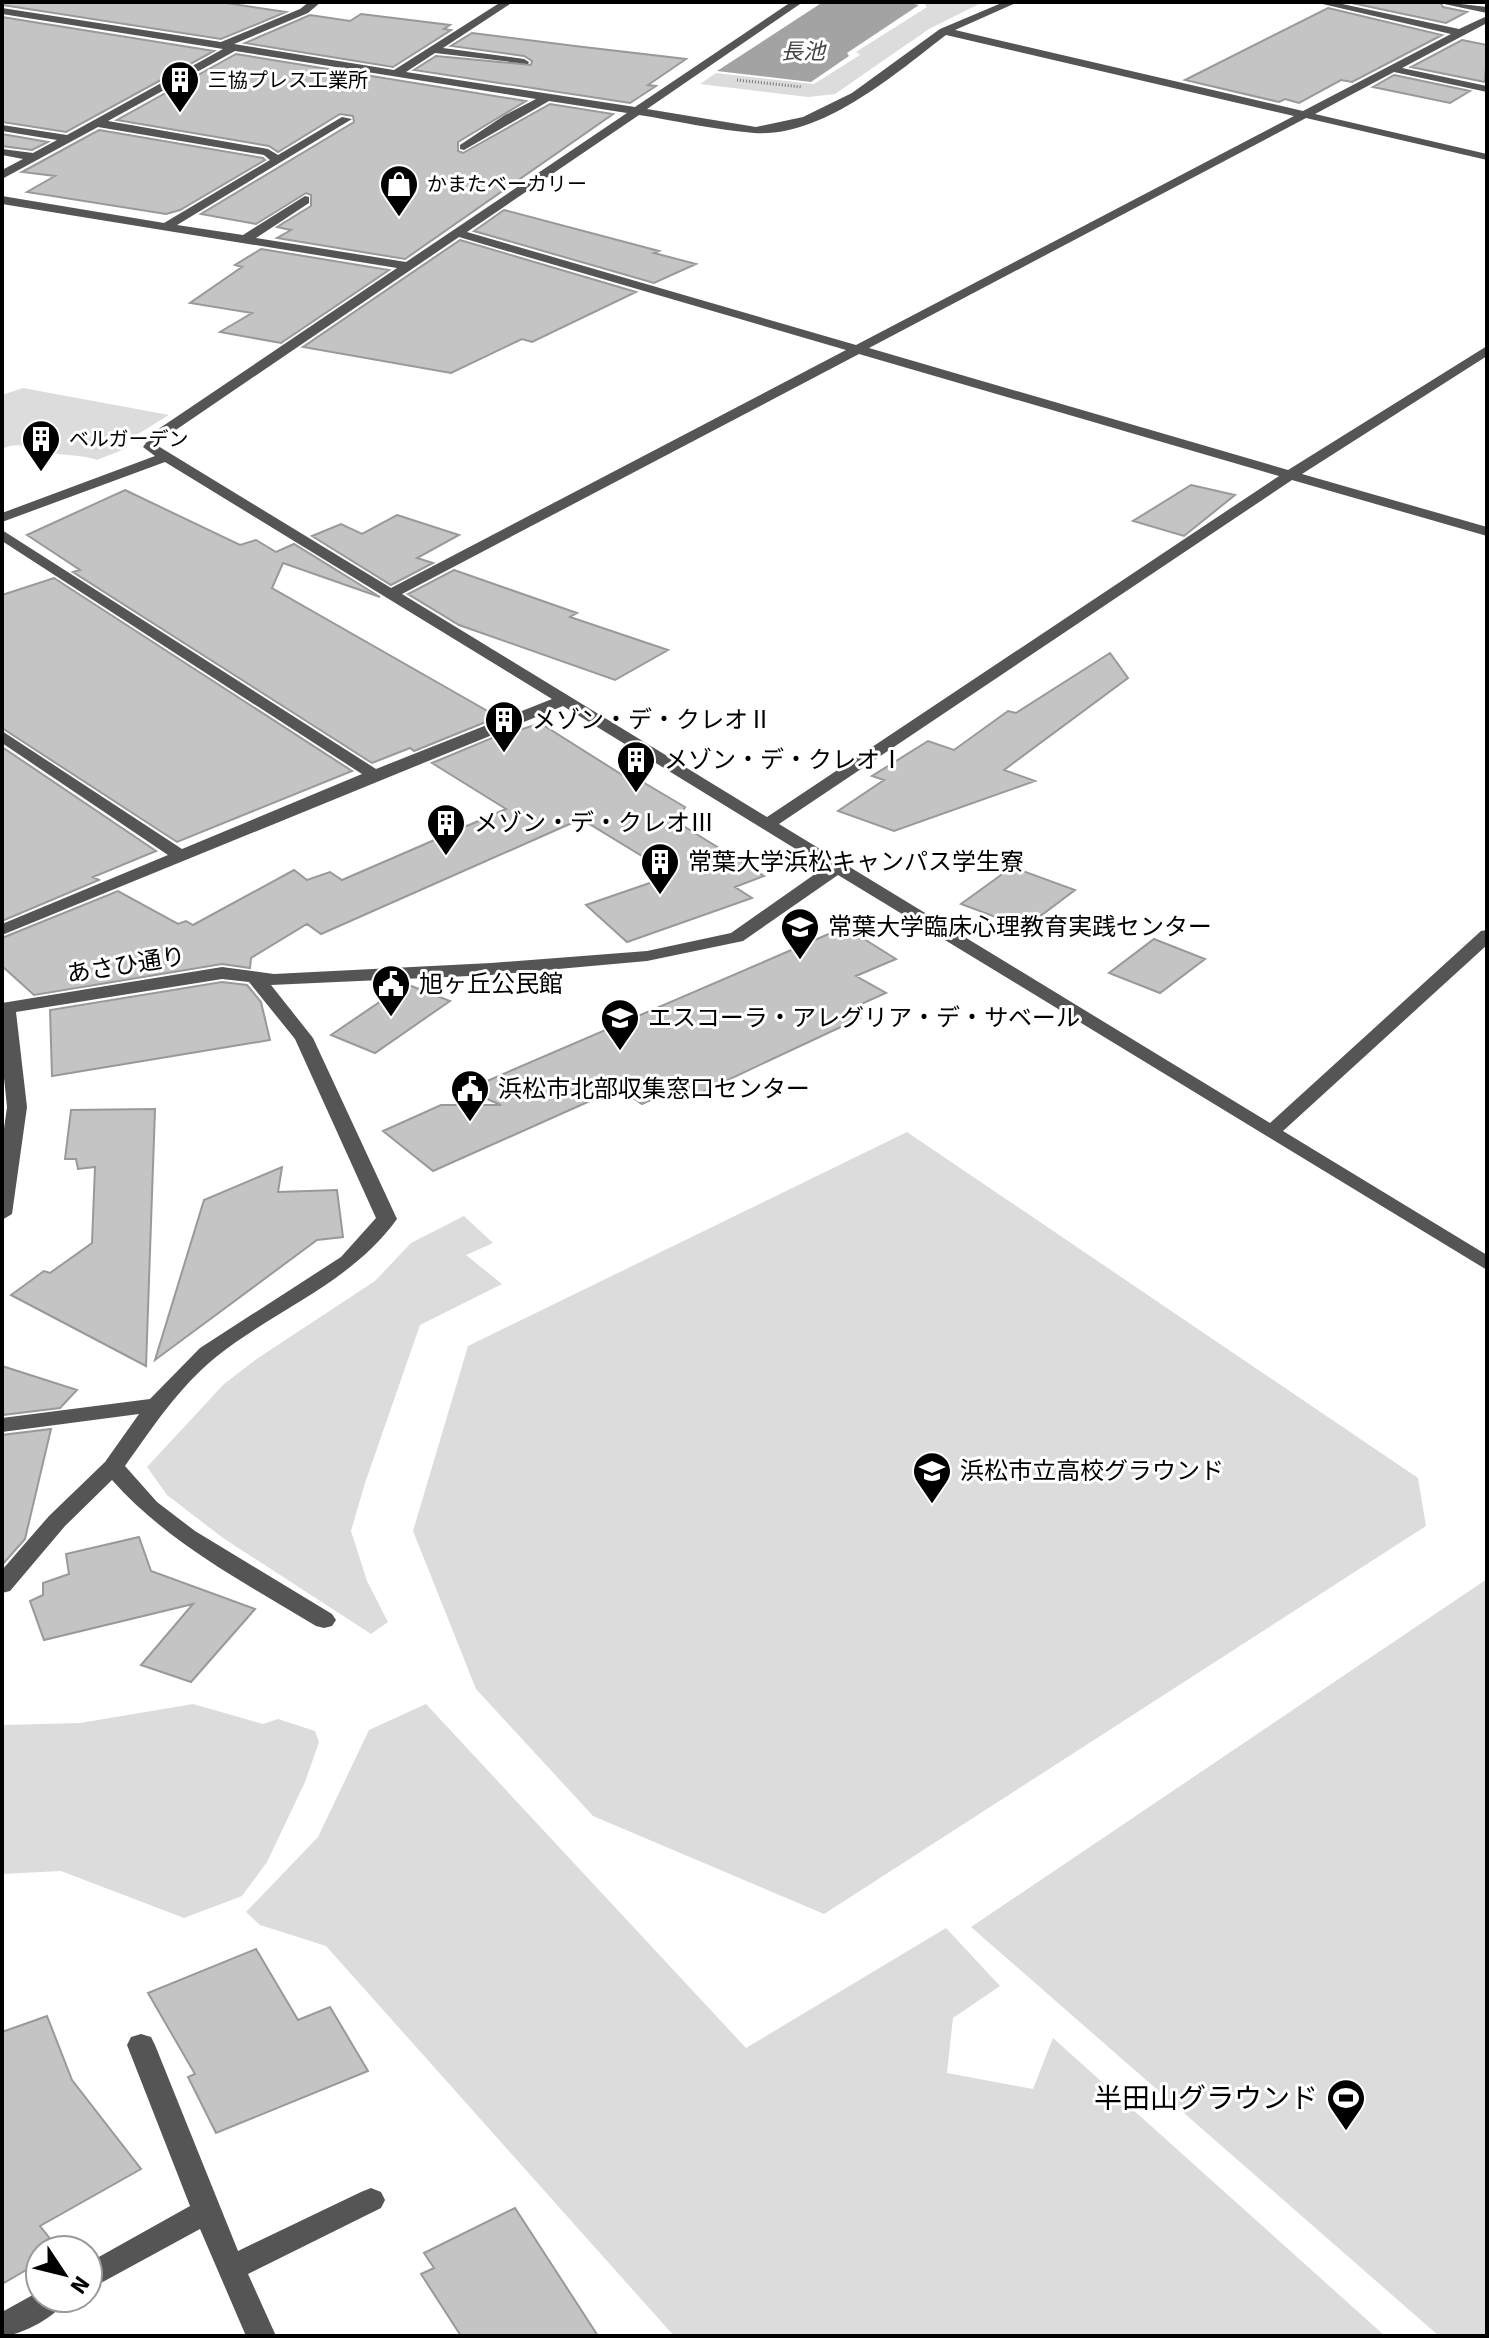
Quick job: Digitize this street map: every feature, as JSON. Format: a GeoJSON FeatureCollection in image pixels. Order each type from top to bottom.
{"type":"FeatureCollection","features":[{"type":"Feature","properties":{"kind":"street"},"geometry":{"type":"LineString","coordinates":[[296,2],[314,3]]}},
{"type":"Feature","properties":{"kind":"street"},"geometry":{"type":"LineString","coordinates":[[395,74],[508,2]]}},
{"type":"Feature","properties":{"kind":"street"},"geometry":{"type":"LineString","coordinates":[[798,2],[159,435],[150,447],[1487,1264]]}},
{"type":"Feature","properties":{"kind":"street"},"geometry":{"type":"LineString","coordinates":[[2,11],[756,130],[784,128],[856,97],[944,31],[1013,2]]}},
{"type":"Feature","properties":{"kind":"street"},"geometry":{"type":"LineString","coordinates":[[1319,2],[1461,33]]}},
{"type":"Feature","properties":{"kind":"street"},"geometry":{"type":"LineString","coordinates":[[1448,2],[1487,10]]}},
{"type":"Feature","properties":{"kind":"street"},"geometry":{"type":"LineString","coordinates":[[2,175],[227,47],[304,11],[314,3]]}},
{"type":"Feature","properties":{"kind":"street"},"geometry":{"type":"LineString","coordinates":[[389,595],[1487,19]]}},
{"type":"Feature","properties":{"kind":"street"},"geometry":{"type":"LineString","coordinates":[[944,31],[1487,157]]}},
{"type":"Feature","properties":{"kind":"street"},"geometry":{"type":"LineString","coordinates":[[435,50],[524,62]]}},
{"type":"Feature","properties":{"kind":"street"},"geometry":{"type":"LineString","coordinates":[[1393,69],[1487,89]]}},
{"type":"Feature","properties":{"kind":"street"},"geometry":{"type":"LineString","coordinates":[[464,147],[509,117],[546,98]]}},
{"type":"Feature","properties":{"kind":"street"},"geometry":{"type":"LineString","coordinates":[[165,227],[346,119]]}},
{"type":"Feature","properties":{"kind":"street"},"geometry":{"type":"LineString","coordinates":[[97,123],[268,152],[277,160]]}},
{"type":"Feature","properties":{"kind":"street"},"geometry":{"type":"LineString","coordinates":[[2,128],[67,138]]}},
{"type":"Feature","properties":{"kind":"street"},"geometry":{"type":"LineString","coordinates":[[2,152],[35,157]]}},
{"type":"Feature","properties":{"kind":"street"},"geometry":{"type":"LineString","coordinates":[[2,200],[409,266]]}},
{"type":"Feature","properties":{"kind":"street"},"geometry":{"type":"LineString","coordinates":[[244,240],[305,200]]}},
{"type":"Feature","properties":{"kind":"street"},"geometry":{"type":"LineString","coordinates":[[458,233],[1487,532]]}},
{"type":"Feature","properties":{"kind":"street"},"geometry":{"type":"LineString","coordinates":[[768,824],[1290,475],[1487,350]]}},
{"type":"Feature","properties":{"kind":"street"},"geometry":{"type":"LineString","coordinates":[[2,518],[164,458]]}},
{"type":"Feature","properties":{"kind":"street"},"geometry":{"type":"LineString","coordinates":[[2,534],[375,775]]}},
{"type":"Feature","properties":{"kind":"street"},"geometry":{"type":"LineString","coordinates":[[2,930],[564,700]]}},
{"type":"Feature","properties":{"kind":"street"},"geometry":{"type":"LineString","coordinates":[[2,736],[181,856]]}},
{"type":"Feature","properties":{"kind":"street","name":"あさひ通り"},"geometry":{"type":"LineString","coordinates":[[4,1009],[222,973],[257,980],[557,965],[647,956],[737,937],[837,867]]}},
{"type":"Feature","properties":{"kind":"street"},"geometry":{"type":"LineString","coordinates":[[1271,1132],[1487,935]]}},
{"type":"Feature","properties":{"kind":"street"},"geometry":{"type":"LineString","coordinates":[[2,1585],[57,1521],[113,1467],[157,1405],[208,1353],[348,1261],[387,1219],[304,1038],[257,980]]}},
{"type":"Feature","properties":{"kind":"street"},"geometry":{"type":"LineString","coordinates":[[2,1214],[17,1107],[4,1009]]}},
{"type":"Feature","properties":{"kind":"street"},"geometry":{"type":"LineString","coordinates":[[2,1425],[157,1405]]}},
{"type":"Feature","properties":{"kind":"street"},"geometry":{"type":"LineString","coordinates":[[113,1467],[149,1507],[187,1537],[324,1620]]}},
{"type":"Feature","properties":{"kind":"street"},"geometry":{"type":"LineString","coordinates":[[141,2045],[206,2211],[261,2336]]}},
{"type":"Feature","properties":{"kind":"street"},"geometry":{"type":"LineString","coordinates":[[232,2268],[371,2200]]}},
{"type":"Feature","properties":{"kind":"street"},"geometry":{"type":"LineString","coordinates":[[104,2269],[206,2211]]}},
{"type":"Feature","properties":{"kind":"street"},"geometry":{"type":"LineString","coordinates":[[2,2327],[25,2314]]}},
{"type":"Feature","properties":{"kind":"path"},"geometry":{"type":"LineString","coordinates":[[731,79],[802,87]]}},
{"type":"Feature","properties":{"kind":"shaded area"},"geometry":{"type":"Polygon","coordinates":[[[923,2],[983,2],[929,29],[835,94],[808,97],[700,84],[716,73],[814,84],[860,55],[856,52],[927,7],[923,2]]]}},
{"type":"Feature","properties":{"kind":"shaded area"},"geometry":{"type":"Polygon","coordinates":[[[23,388],[169,415],[125,442],[127,448],[97,460],[19,445],[2,449],[2,395],[23,388]]]}},
{"type":"Feature","properties":{"kind":"shaded area","name":"浜松市立高校グラウンド"},"geometry":{"type":"Polygon","coordinates":[[[907,1132],[1418,1478],[1426,1526],[824,1914],[593,1816],[476,1689],[413,1531],[468,1346],[907,1132]]]}},
{"type":"Feature","properties":{"kind":"shaded area"},"geometry":{"type":"Polygon","coordinates":[[[464,1216],[493,1243],[466,1255],[502,1284],[420,1325],[351,1531],[367,1581],[388,1622],[371,1634],[223,1538],[167,1495],[147,1467],[224,1384],[375,1281],[411,1243],[464,1216]]]}},
{"type":"Feature","properties":{"kind":"shaded area","name":"半田山グラウンド"},"geometry":{"type":"Polygon","coordinates":[[[1487,1579],[1487,2336],[1439,2336],[971,1927],[1487,1579]]]}},
{"type":"Feature","properties":{"kind":"shaded area"},"geometry":{"type":"Polygon","coordinates":[[[193,1704],[263,1724],[278,1719],[315,1731],[319,1742],[305,1782],[267,1862],[242,1896],[184,1918],[61,1871],[2,1874],[2,1725],[80,1723],[193,1704]]]}},
{"type":"Feature","properties":{"kind":"shaded area"},"geometry":{"type":"Polygon","coordinates":[[[426,1704],[746,2048],[946,1928],[1000,1986],[953,2018],[947,2073],[1033,2089],[1053,2038],[1385,2336],[674,2336],[326,1946],[260,1925],[246,1912],[318,1837],[369,1730],[426,1704]]]}},
{"type":"Feature","properties":{"kind":"water","name":"長池"},"geometry":{"type":"Polygon","coordinates":[[[823,2],[916,2],[914,4],[919,5],[847,53],[849,56],[811,82],[717,71],[823,2]]]}},
{"type":"Feature","properties":{"kind":"building"},"geometry":{"type":"Polygon","coordinates":[[[2,2],[220,2],[286,12],[221,39],[2,5],[2,2]]]}},
{"type":"Feature","properties":{"kind":"building"},"geometry":{"type":"Polygon","coordinates":[[[1347,2],[1440,2],[1443,7],[1467,12],[1446,23],[1347,2]]]}},
{"type":"Feature","properties":{"kind":"building"},"geometry":{"type":"Polygon","coordinates":[[[1328,8],[1442,35],[1352,82],[1341,80],[1299,103],[1285,99],[1279,102],[1185,80],[1328,8]]]}},
{"type":"Feature","properties":{"kind":"building"},"geometry":{"type":"Polygon","coordinates":[[[361,14],[450,25],[444,29],[451,30],[393,67],[245,43],[310,15],[350,21],[361,14]]]}},
{"type":"Feature","properties":{"kind":"building"},"geometry":{"type":"Polygon","coordinates":[[[2,17],[214,51],[66,132],[2,122],[2,17]]]}},
{"type":"Feature","properties":{"kind":"building"},"geometry":{"type":"Polygon","coordinates":[[[472,33],[686,59],[648,85],[656,86],[630,103],[414,70],[436,56],[531,65],[532,61],[524,56],[451,46],[472,33]]]}},
{"type":"Feature","properties":{"kind":"building"},"geometry":{"type":"Polygon","coordinates":[[[1462,40],[1487,45],[1485,82],[1411,67],[1462,40]]]}},
{"type":"Feature","properties":{"kind":"building"},"geometry":{"type":"Polygon","coordinates":[[[236,54],[526,101],[458,142],[458,151],[463,153],[550,104],[613,114],[405,259],[277,238],[291,230],[277,227],[311,206],[311,195],[306,193],[256,224],[201,214],[354,122],[353,116],[340,114],[278,152],[269,146],[117,120],[236,54]]]}},
{"type":"Feature","properties":{"kind":"building"},"geometry":{"type":"Polygon","coordinates":[[[1394,75],[1470,91],[1450,103],[1373,87],[1394,75]]]}},
{"type":"Feature","properties":{"kind":"building"},"geometry":{"type":"Polygon","coordinates":[[[99,130],[265,160],[180,210],[166,214],[27,192],[55,176],[22,172],[99,130]]]}},
{"type":"Feature","properties":{"kind":"building"},"geometry":{"type":"Polygon","coordinates":[[[2,134],[48,142],[32,150],[2,146],[2,134]]]}},
{"type":"Feature","properties":{"kind":"building"},"geometry":{"type":"Polygon","coordinates":[[[504,210],[659,251],[654,253],[696,264],[654,283],[474,231],[504,210]]]}},
{"type":"Feature","properties":{"kind":"building"},"geometry":{"type":"Polygon","coordinates":[[[460,240],[636,292],[532,342],[522,339],[451,373],[303,347],[460,240]]]}},
{"type":"Feature","properties":{"kind":"building"},"geometry":{"type":"Polygon","coordinates":[[[261,249],[389,270],[281,343],[220,332],[252,313],[190,303],[242,267],[235,265],[261,249]]]}},
{"type":"Feature","properties":{"kind":"building"},"geometry":{"type":"Polygon","coordinates":[[[1191,485],[1235,495],[1184,536],[1133,521],[1191,485]]]}},
{"type":"Feature","properties":{"kind":"building"},"geometry":{"type":"Polygon","coordinates":[[[125,490],[240,545],[256,540],[276,552],[294,544],[380,597],[283,563],[272,588],[498,717],[414,751],[410,748],[372,763],[73,572],[80,570],[27,535],[125,490]]]}},
{"type":"Feature","properties":{"kind":"building"},"geometry":{"type":"Polygon","coordinates":[[[397,515],[459,535],[417,558],[433,563],[391,585],[312,536],[341,524],[362,534],[397,515]]]}},
{"type":"Feature","properties":{"kind":"building"},"geometry":{"type":"Polygon","coordinates":[[[454,570],[577,613],[570,617],[668,650],[615,680],[459,625],[408,594],[454,570]]]}},
{"type":"Feature","properties":{"kind":"building"},"geometry":{"type":"Polygon","coordinates":[[[54,578],[352,771],[177,842],[2,728],[2,595],[54,578]]]}},
{"type":"Feature","properties":{"kind":"building"},"geometry":{"type":"Polygon","coordinates":[[[1110,653],[1128,678],[1004,770],[1035,781],[894,831],[838,811],[884,780],[872,776],[928,741],[954,750],[1008,711],[1016,713],[1110,653]]]}},
{"type":"Feature","properties":{"kind":"building"},"geometry":{"type":"Polygon","coordinates":[[[540,723],[635,783],[641,781],[685,807],[677,822],[764,876],[735,887],[752,898],[627,942],[586,905],[673,875],[581,819],[321,934],[307,924],[251,958],[250,968],[222,964],[34,995],[2,966],[2,938],[118,891],[178,924],[186,921],[193,925],[294,870],[307,880],[330,872],[342,880],[506,809],[432,763],[516,728],[520,730],[540,723]]]}},
{"type":"Feature","properties":{"kind":"building"},"geometry":{"type":"Polygon","coordinates":[[[2,747],[156,851],[93,877],[99,880],[2,921],[2,747]]]}},
{"type":"Feature","properties":{"kind":"building"},"geometry":{"type":"Polygon","coordinates":[[[1012,867],[1075,890],[1035,920],[1026,916],[1014,924],[961,904],[1012,867]]]}},
{"type":"Feature","properties":{"kind":"building"},"geometry":{"type":"Polygon","coordinates":[[[845,927],[896,959],[856,976],[886,993],[848,1010],[860,1018],[700,1093],[685,1084],[642,1104],[619,1088],[433,1171],[383,1131],[441,1105],[501,1105],[466,1090],[845,927]]]}},
{"type":"Feature","properties":{"kind":"building"},"geometry":{"type":"Polygon","coordinates":[[[1154,939],[1205,959],[1160,993],[1109,973],[1154,939]]]}},
{"type":"Feature","properties":{"kind":"building"},"geometry":{"type":"Polygon","coordinates":[[[222,982],[247,985],[261,1002],[270,1040],[52,1076],[50,1010],[222,982]]]}},
{"type":"Feature","properties":{"kind":"building","name":"旭ヶ丘公民館"},"geometry":{"type":"Polygon","coordinates":[[[406,984],[450,1001],[375,1053],[331,1035],[406,984]]]}},
{"type":"Feature","properties":{"kind":"building"},"geometry":{"type":"Polygon","coordinates":[[[155,1109],[146,1366],[11,1295],[44,1271],[50,1273],[92,1243],[95,1167],[78,1169],[76,1159],[65,1159],[71,1110],[155,1109]]]}},
{"type":"Feature","properties":{"kind":"building"},"geometry":{"type":"Polygon","coordinates":[[[282,1167],[278,1192],[337,1190],[343,1237],[317,1240],[155,1360],[204,1200],[282,1167]]]}},
{"type":"Feature","properties":{"kind":"building"},"geometry":{"type":"Polygon","coordinates":[[[2,1366],[77,1390],[60,1408],[2,1415],[2,1366]]]}},
{"type":"Feature","properties":{"kind":"building"},"geometry":{"type":"Polygon","coordinates":[[[51,1429],[25,1539],[2,1565],[2,1435],[51,1429]]]}},
{"type":"Feature","properties":{"kind":"building"},"geometry":{"type":"Polygon","coordinates":[[[139,1537],[151,1571],[255,1609],[191,1682],[141,1665],[193,1604],[44,1640],[30,1601],[43,1595],[43,1583],[69,1574],[66,1554],[139,1537]]]}},
{"type":"Feature","properties":{"kind":"building"},"geometry":{"type":"Polygon","coordinates":[[[256,1949],[298,2020],[330,2007],[368,2071],[216,2133],[188,2077],[195,2074],[148,1993],[256,1949]]]}},
{"type":"Feature","properties":{"kind":"building"},"geometry":{"type":"Polygon","coordinates":[[[47,2016],[72,2080],[141,2169],[40,2226],[46,2234],[24,2234],[24,2271],[2,2284],[2,2032],[47,2016]]]}},
{"type":"Feature","properties":{"kind":"building"},"geometry":{"type":"Polygon","coordinates":[[[515,2208],[598,2336],[461,2336],[421,2274],[434,2268],[424,2253],[515,2208]]]}},
{"type":"Feature","properties":{"kind":"place","name":"三協プレス工業所"},"geometry":{"type":"Point","coordinates":[180,114]}},
{"type":"Feature","properties":{"kind":"place","name":"かまたベーカリー"},"geometry":{"type":"Point","coordinates":[399,218]}},
{"type":"Feature","properties":{"kind":"place","name":"ベルガーデン"},"geometry":{"type":"Point","coordinates":[41,473]}},
{"type":"Feature","properties":{"kind":"place","name":"メゾン・デ・クレオⅡ"},"geometry":{"type":"Point","coordinates":[504,754]}},
{"type":"Feature","properties":{"kind":"place","name":"メゾン・デ・クレオⅠ"},"geometry":{"type":"Point","coordinates":[636,794]}},
{"type":"Feature","properties":{"kind":"place","name":"メゾン・デ・クレオⅢ"},"geometry":{"type":"Point","coordinates":[446,857]}},
{"type":"Feature","properties":{"kind":"place","name":"常葉大学浜松キャンパス学生寮"},"geometry":{"type":"Point","coordinates":[660,896]}},
{"type":"Feature","properties":{"kind":"place","name":"常葉大学臨床心理教育実践センター"},"geometry":{"type":"Point","coordinates":[800,961]}},
{"type":"Feature","properties":{"kind":"place","name":"旭ヶ丘公民館"},"geometry":{"type":"Point","coordinates":[391,1018]}},
{"type":"Feature","properties":{"kind":"place","name":"エスコーラ・アレグリア・デ・サベール"},"geometry":{"type":"Point","coordinates":[620,1052]}},
{"type":"Feature","properties":{"kind":"place","name":"浜松市北部収集窓口センター"},"geometry":{"type":"Point","coordinates":[470,1123]}},
{"type":"Feature","properties":{"kind":"place","name":"浜松市立高校グラウンド"},"geometry":{"type":"Point","coordinates":[932,1505]}},
{"type":"Feature","properties":{"kind":"place","name":"半田山グラウンド"},"geometry":{"type":"Point","coordinates":[1346,2132]}}]}
